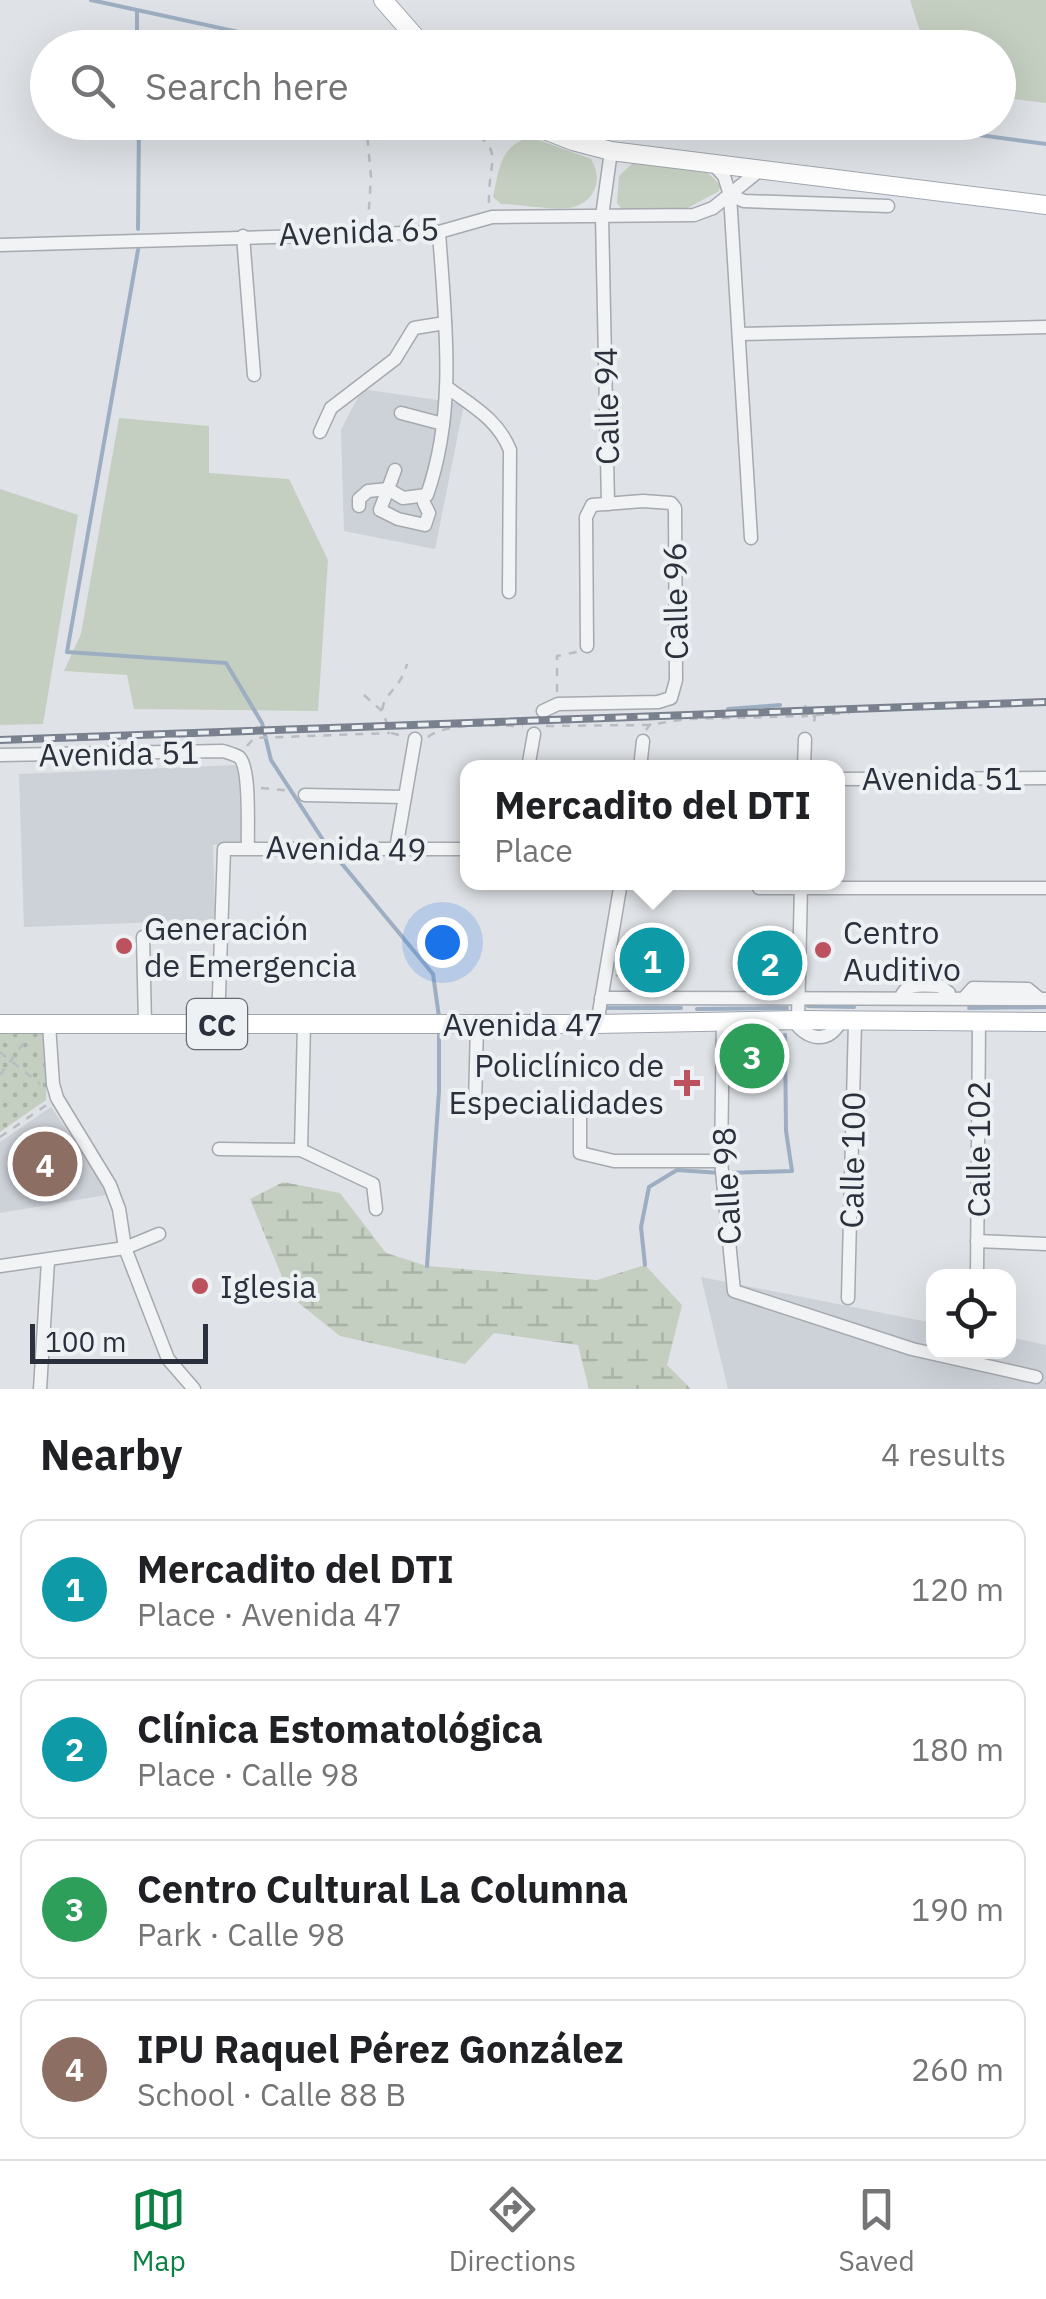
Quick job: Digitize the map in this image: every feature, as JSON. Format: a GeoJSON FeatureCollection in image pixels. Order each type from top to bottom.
{"type":"FeatureCollection","features":[{"type":"Feature","properties":{"kind":"main road"},"geometry":{"type":"LineString","coordinates":[[384,0],[402,9]]}},
{"type":"Feature","properties":{"kind":"main road"},"geometry":{"type":"LineString","coordinates":[[570,140],[611,151],[1046,206]]}},
{"type":"Feature","properties":{"kind":"main road","name":"Avenida 47"},"geometry":{"type":"LineString","coordinates":[[0,1024],[1046,1022]]}},
{"type":"Feature","properties":{"kind":"street","name":"Calle 94"},"geometry":{"type":"LineString","coordinates":[[587,646],[586,517],[592,506],[608,504],[602,216],[611,151]]}},
{"type":"Feature","properties":{"kind":"street"},"geometry":{"type":"LineString","coordinates":[[712,164],[724,176],[730,195],[751,538]]}},
{"type":"Feature","properties":{"kind":"street","name":"Avenida 65"},"geometry":{"type":"LineString","coordinates":[[0,245],[439,232],[492,217],[694,215],[713,208],[762,168]]}},
{"type":"Feature","properties":{"kind":"street"},"geometry":{"type":"LineString","coordinates":[[730,195],[744,201],[888,206]]}},
{"type":"Feature","properties":{"kind":"street"},"geometry":{"type":"LineString","coordinates":[[359,506],[359,499],[368,492],[388,488],[403,498],[427,494],[439,456],[448,388],[439,232]]}},
{"type":"Feature","properties":{"kind":"street"},"geometry":{"type":"LineString","coordinates":[[243,236],[254,376]]}},
{"type":"Feature","properties":{"kind":"street"},"geometry":{"type":"LineString","coordinates":[[320,432],[331,408],[395,358],[414,328],[445,323]]}},
{"type":"Feature","properties":{"kind":"street"},"geometry":{"type":"LineString","coordinates":[[739,334],[1046,327]]}},
{"type":"Feature","properties":{"kind":"street"},"geometry":{"type":"LineString","coordinates":[[448,388],[490,418],[503,432],[510,450],[509,592]]}},
{"type":"Feature","properties":{"kind":"street"},"geometry":{"type":"LineString","coordinates":[[400,413],[443,424]]}},
{"type":"Feature","properties":{"kind":"street"},"geometry":{"type":"LineString","coordinates":[[395,470],[380,510],[425,526],[429,513],[424,503]]}},
{"type":"Feature","properties":{"kind":"street","name":"Calle 96"},"geometry":{"type":"LineString","coordinates":[[608,504],[672,503],[674,508],[676,680],[671,698]]}},
{"type":"Feature","properties":{"kind":"street"},"geometry":{"type":"LineString","coordinates":[[543,711],[558,704],[658,702],[671,698]]}},
{"type":"Feature","properties":{"kind":"street"},"geometry":{"type":"LineString","coordinates":[[530,760],[537,729]]}},
{"type":"Feature","properties":{"kind":"street"},"geometry":{"type":"LineString","coordinates":[[641,760],[643,742]]}},
{"type":"Feature","properties":{"kind":"street"},"geometry":{"type":"LineString","coordinates":[[804,760],[805,742]]}},
{"type":"Feature","properties":{"kind":"street"},"geometry":{"type":"LineString","coordinates":[[396,849],[415,743]]}},
{"type":"Feature","properties":{"kind":"street","name":"Avenida 51"},"geometry":{"type":"LineString","coordinates":[[0,755],[223,751],[238,756]]}},
{"type":"Feature","properties":{"kind":"street"},"geometry":{"type":"LineString","coordinates":[[238,756],[246,782],[248,847]]}},
{"type":"Feature","properties":{"kind":"street","name":"Avenida 51"},"geometry":{"type":"LineString","coordinates":[[845,778],[1046,778]]}},
{"type":"Feature","properties":{"kind":"street"},"geometry":{"type":"LineString","coordinates":[[305,794],[405,797]]}},
{"type":"Feature","properties":{"kind":"street","name":"Avenida 49"},"geometry":{"type":"LineString","coordinates":[[218,1024],[224,850],[460,849]]}},
{"type":"Feature","properties":{"kind":"street"},"geometry":{"type":"LineString","coordinates":[[845,886],[1046,888]]}},
{"type":"Feature","properties":{"kind":"street"},"geometry":{"type":"LineString","coordinates":[[596,1024],[620,890]]}},
{"type":"Feature","properties":{"kind":"street"},"geometry":{"type":"LineString","coordinates":[[796,1020],[801,890]]}},
{"type":"Feature","properties":{"kind":"street"},"geometry":{"type":"LineString","coordinates":[[143,937],[144,1024]]}},
{"type":"Feature","properties":{"kind":"street"},"geometry":{"type":"LineString","coordinates":[[901,998],[910,986],[940,986],[949,998]]}},
{"type":"Feature","properties":{"kind":"street","name":"Avenida 47"},"geometry":{"type":"LineString","coordinates":[[602,992],[651,998],[1043,999]]}},
{"type":"Feature","properties":{"kind":"street"},"geometry":{"type":"LineString","coordinates":[[692,998],[692,1020]]}},
{"type":"Feature","properties":{"kind":"street"},"geometry":{"type":"LineString","coordinates":[[918,1022],[919,998]]}},
{"type":"Feature","properties":{"kind":"street","name":"Calle 98"},"geometry":{"type":"LineString","coordinates":[[722,1020],[721,1161],[734,1291],[912,1349],[1036,1377]]}},
{"type":"Feature","properties":{"kind":"street","name":"Calle 100"},"geometry":{"type":"LineString","coordinates":[[848,1022],[848,1298]]}},
{"type":"Feature","properties":{"kind":"street","name":"Calle 102"},"geometry":{"type":"LineString","coordinates":[[977,1269],[979,1022]]}},
{"type":"Feature","properties":{"kind":"street"},"geometry":{"type":"LineString","coordinates":[[44,1024],[57,1098],[110,1185],[119,1209],[125,1248],[168,1359],[194,1389]]}},
{"type":"Feature","properties":{"kind":"street"},"geometry":{"type":"LineString","coordinates":[[301,1150],[304,1024]]}},
{"type":"Feature","properties":{"kind":"street"},"geometry":{"type":"LineString","coordinates":[[477,1024],[475,1105],[580,1109],[580,1153],[614,1161],[721,1161]]}},
{"type":"Feature","properties":{"kind":"street"},"geometry":{"type":"LineString","coordinates":[[218,1149],[301,1150],[373,1184],[376,1209]]}},
{"type":"Feature","properties":{"kind":"street"},"geometry":{"type":"LineString","coordinates":[[0,1266],[125,1248],[159,1234]]}},
{"type":"Feature","properties":{"kind":"street"},"geometry":{"type":"LineString","coordinates":[[977,1241],[1046,1244]]}},
{"type":"Feature","properties":{"kind":"street"},"geometry":{"type":"LineString","coordinates":[[40,1389],[48,1261]]}},
{"type":"Feature","properties":{"kind":"path"},"geometry":{"type":"LineString","coordinates":[[367,140],[368,234]]}},
{"type":"Feature","properties":{"kind":"path"},"geometry":{"type":"LineString","coordinates":[[483,140],[496,160],[488,202],[492,217]]}},
{"type":"Feature","properties":{"kind":"path"},"geometry":{"type":"LineString","coordinates":[[558,704],[557,656],[587,646]]}},
{"type":"Feature","properties":{"kind":"path"},"geometry":{"type":"LineString","coordinates":[[382,711],[384,702],[402,683],[407,664]]}},
{"type":"Feature","properties":{"kind":"path"},"geometry":{"type":"LineString","coordinates":[[364,694],[382,711],[391,733]]}},
{"type":"Feature","properties":{"kind":"path"},"geometry":{"type":"LineString","coordinates":[[643,742],[648,725],[671,698]]}},
{"type":"Feature","properties":{"kind":"path"},"geometry":{"type":"LineString","coordinates":[[806,705],[808,716]]}},
{"type":"Feature","properties":{"kind":"path"},"geometry":{"type":"LineString","coordinates":[[238,756],[254,738],[260,737],[391,733],[403,734],[415,743],[434,732],[849,713]]}},
{"type":"Feature","properties":{"kind":"path"},"geometry":{"type":"LineString","coordinates":[[805,742],[809,746],[815,716]]}},
{"type":"Feature","properties":{"kind":"path","name":"Avenida 51"},"geometry":{"type":"LineString","coordinates":[[246,782],[265,790],[305,794]]}},
{"type":"Feature","properties":{"kind":"path"},"geometry":{"type":"LineString","coordinates":[[614,926],[622,927],[651,998]]}},
{"type":"Feature","properties":{"kind":"path"},"geometry":{"type":"LineString","coordinates":[[632,951],[647,954]]}},
{"type":"Feature","properties":{"kind":"path"},"geometry":{"type":"LineString","coordinates":[[602,992],[638,966]]}},
{"type":"Feature","properties":{"kind":"path"},"geometry":{"type":"LineString","coordinates":[[0,1075],[44,1024]]}},
{"type":"Feature","properties":{"kind":"path"},"geometry":{"type":"LineString","coordinates":[[0,1052],[57,1098],[0,1137]]}},
{"type":"Feature","properties":{"kind":"shaded area"},"geometry":{"type":"Polygon","coordinates":[[[362,389],[464,404],[435,549],[344,531],[341,430],[362,389]]]}},
{"type":"Feature","properties":{"kind":"shaded area"},"geometry":{"type":"Polygon","coordinates":[[[239,765],[241,843],[213,845],[215,920],[24,927],[19,774],[239,765]]]}},
{"type":"Feature","properties":{"kind":"shaded area"},"geometry":{"type":"Polygon","coordinates":[[[51,1107],[106,1187],[106,1195],[0,1213],[0,1142],[51,1107]]]}},
{"type":"Feature","properties":{"kind":"shaded area"},"geometry":{"type":"Polygon","coordinates":[[[701,1277],[926,1322],[926,1359],[1016,1359],[1016,1339],[1046,1345],[1046,1389],[728,1389],[701,1277]]]}},
{"type":"Feature","properties":{"kind":"green space"},"geometry":{"type":"Polygon","coordinates":[[[910,0],[1046,0],[1046,103],[1016,99],[1016,30],[920,30],[910,0]]]}},
{"type":"Feature","properties":{"kind":"green space"},"geometry":{"type":"Polygon","coordinates":[[[538,140],[591,159],[597,175],[590,197],[568,208],[501,204],[493,197],[499,168],[512,146],[520,141],[538,140]]]}},
{"type":"Feature","properties":{"kind":"green space"},"geometry":{"type":"Polygon","coordinates":[[[635,161],[693,166],[712,177],[720,186],[719,191],[682,211],[623,211],[617,203],[619,176],[635,161]]]}},
{"type":"Feature","properties":{"kind":"green space"},"geometry":{"type":"Polygon","coordinates":[[[119,418],[209,426],[209,473],[289,479],[328,560],[318,711],[134,709],[127,675],[64,671],[81,634],[119,418]]]}},
{"type":"Feature","properties":{"kind":"green space"},"geometry":{"type":"Polygon","coordinates":[[[0,489],[78,515],[43,724],[0,725],[0,489]]]}},
{"type":"Feature","properties":{"kind":"green space"},"geometry":{"type":"Polygon","coordinates":[[[0,1031],[47,1032],[46,1100],[0,1132],[0,1031]]]}},
{"type":"Feature","properties":{"kind":"green space"},"geometry":{"type":"Polygon","coordinates":[[[726,1032],[778,1032],[778,1079],[726,1079],[726,1032]]]}},
{"type":"Feature","properties":{"kind":"green space"},"geometry":{"type":"Polygon","coordinates":[[[283,1182],[340,1193],[386,1253],[427,1266],[597,1280],[645,1265],[682,1305],[667,1365],[691,1389],[589,1389],[578,1345],[494,1333],[465,1364],[340,1336],[290,1296],[250,1199],[283,1182]]]}},
{"type":"Feature","properties":{"kind":"waterway"},"geometry":{"type":"LineString","coordinates":[[91,0],[230,30]]}},
{"type":"Feature","properties":{"kind":"waterway"},"geometry":{"type":"LineString","coordinates":[[137,12],[137,30]]}},
{"type":"Feature","properties":{"kind":"waterway"},"geometry":{"type":"LineString","coordinates":[[138,229],[139,140]]}},
{"type":"Feature","properties":{"kind":"waterway"},"geometry":{"type":"LineString","coordinates":[[1016,140],[1046,144]]}},
{"type":"Feature","properties":{"kind":"waterway"},"geometry":{"type":"LineString","coordinates":[[138,250],[67,652],[226,663],[262,723],[271,760],[327,846]]}},
{"type":"Feature","properties":{"kind":"waterway"},"geometry":{"type":"LineString","coordinates":[[728,709],[780,705]]}},
{"type":"Feature","properties":{"kind":"waterway"},"geometry":{"type":"LineString","coordinates":[[333,853],[433,974],[439,1017]]}},
{"type":"Feature","properties":{"kind":"waterway"},"geometry":{"type":"LineString","coordinates":[[808,1006],[854,1007]]}},
{"type":"Feature","properties":{"kind":"waterway"},"geometry":{"type":"LineString","coordinates":[[969,1008],[1046,1007]]}},
{"type":"Feature","properties":{"kind":"waterway"},"geometry":{"type":"LineString","coordinates":[[607,1008],[681,1008]]}},
{"type":"Feature","properties":{"kind":"waterway"},"geometry":{"type":"LineString","coordinates":[[697,1009],[787,1008]]}},
{"type":"Feature","properties":{"kind":"waterway"},"geometry":{"type":"LineString","coordinates":[[427,1266],[439,1091],[439,1032]]}},
{"type":"Feature","properties":{"kind":"waterway"},"geometry":{"type":"LineString","coordinates":[[726,1173],[792,1171],[786,1131],[785,1035]]}},
{"type":"Feature","properties":{"kind":"waterway"},"geometry":{"type":"LineString","coordinates":[[645,1265],[641,1227],[649,1187],[677,1170],[720,1173]]}},
{"type":"Feature","properties":{"kind":"railway"},"geometry":{"type":"LineString","coordinates":[[0,740],[1046,702]]}},
{"type":"Feature","properties":{"kind":"place","name":"Generación de Emergencia"},"geometry":{"type":"Point","coordinates":[124,946]}},
{"type":"Feature","properties":{"kind":"place","name":"Centro Auditivo"},"geometry":{"type":"Point","coordinates":[823,950]}},
{"type":"Feature","properties":{"kind":"place","name":"Mercadito del DTI"},"geometry":{"type":"Point","coordinates":[652,960]}},
{"type":"Feature","properties":{"kind":"place","name":"Clínica Estomatológica"},"geometry":{"type":"Point","coordinates":[770,963]}},
{"type":"Feature","properties":{"kind":"place","name":"Centro Cultural La Columna"},"geometry":{"type":"Point","coordinates":[752,1056]}},
{"type":"Feature","properties":{"kind":"place","name":"Policlínico de Especialidades"},"geometry":{"type":"Point","coordinates":[687,1083]}},
{"type":"Feature","properties":{"kind":"place","name":"IPU Raquel Pérez González"},"geometry":{"type":"Point","coordinates":[45,1164]}},
{"type":"Feature","properties":{"kind":"place","name":"Iglesia"},"geometry":{"type":"Point","coordinates":[200,1286]}}]}
